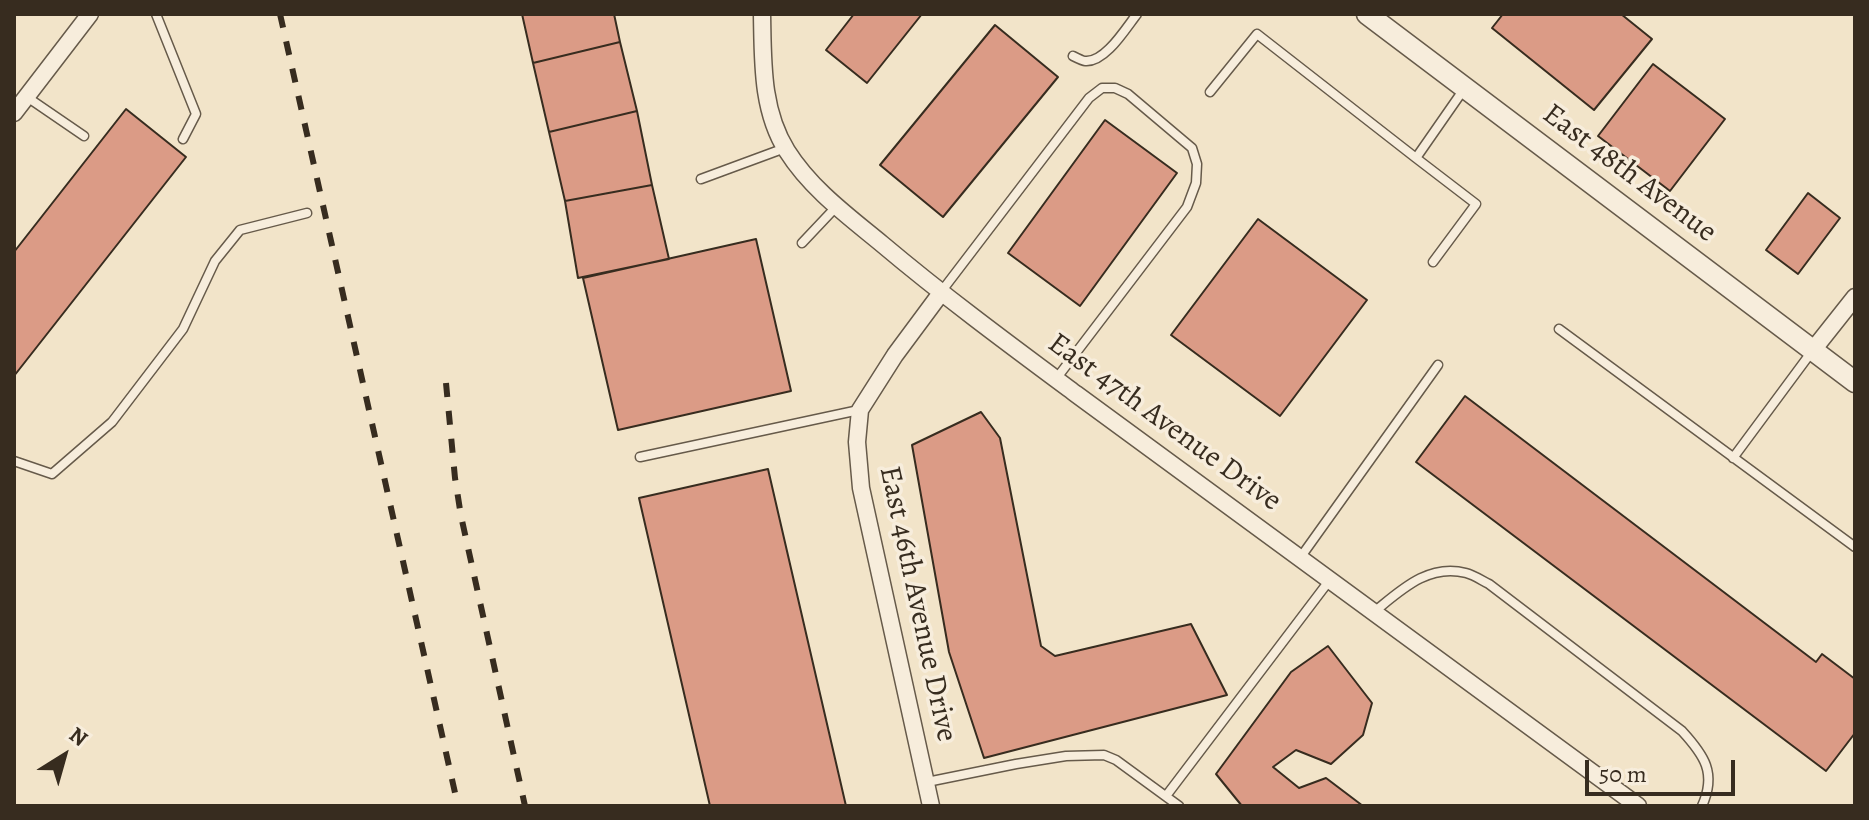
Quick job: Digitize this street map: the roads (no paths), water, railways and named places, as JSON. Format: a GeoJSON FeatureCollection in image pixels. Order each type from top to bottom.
{"type":"FeatureCollection","features":[{"type":"Feature","properties":{"kind":"street"},"geometry":{"type":"LineString","coordinates":[[14,113],[90,14]]}},
{"type":"Feature","properties":{"kind":"street","name":"East 47th Avenue Drive"},"geometry":{"type":"LineString","coordinates":[[762,14],[764,69],[768,104],[775,128],[785,148],[819,191],[941,293],[1638,806]]}},
{"type":"Feature","properties":{"kind":"street","name":"East 48th Avenue"},"geometry":{"type":"LineString","coordinates":[[1367,14],[1855,382]]}},
{"type":"Feature","properties":{"kind":"street","name":"East 46th Avenue Drive"},"geometry":{"type":"LineString","coordinates":[[931,806],[861,488],[857,442],[860,410],[895,355],[941,293]]}},
{"type":"Feature","properties":{"kind":"street"},"geometry":{"type":"LineString","coordinates":[[1813,350],[1855,297]]}},
{"type":"Feature","properties":{"kind":"lane"},"geometry":{"type":"LineString","coordinates":[[156,14],[196,114],[183,139]]}},
{"type":"Feature","properties":{"kind":"lane"},"geometry":{"type":"LineString","coordinates":[[1073,56],[1084,61],[1096,60],[1137,14]]}},
{"type":"Feature","properties":{"kind":"lane"},"geometry":{"type":"LineString","coordinates":[[1210,92],[1257,34],[1476,204],[1433,262]]}},
{"type":"Feature","properties":{"kind":"lane"},"geometry":{"type":"LineString","coordinates":[[941,293],[1089,98],[1102,88],[1115,88],[1128,94],[1192,148],[1197,164],[1196,183],[1187,207],[1056,379]]}},
{"type":"Feature","properties":{"kind":"lane"},"geometry":{"type":"LineString","coordinates":[[1416,158],[1465,88]]}},
{"type":"Feature","properties":{"kind":"lane"},"geometry":{"type":"LineString","coordinates":[[27,97],[84,136]]}},
{"type":"Feature","properties":{"kind":"lane"},"geometry":{"type":"LineString","coordinates":[[701,179],[785,148]]}},
{"type":"Feature","properties":{"kind":"lane"},"geometry":{"type":"LineString","coordinates":[[802,243],[837,206]]}},
{"type":"Feature","properties":{"kind":"lane"},"geometry":{"type":"LineString","coordinates":[[14,461],[52,474],[112,422],[183,329],[215,261],[240,230],[307,213]]}},
{"type":"Feature","properties":{"kind":"lane"},"geometry":{"type":"LineString","coordinates":[[1559,329],[1855,547]]}},
{"type":"Feature","properties":{"kind":"lane"},"geometry":{"type":"LineString","coordinates":[[1733,458],[1813,350]]}},
{"type":"Feature","properties":{"kind":"lane"},"geometry":{"type":"LineString","coordinates":[[1300,558],[1438,365]]}},
{"type":"Feature","properties":{"kind":"lane"},"geometry":{"type":"LineString","coordinates":[[640,457],[860,410]]}},
{"type":"Feature","properties":{"kind":"lane"},"geometry":{"type":"LineString","coordinates":[[1374,612],[1410,583],[1431,574],[1452,570],[1469,573],[1489,584],[1682,731],[1706,763],[1709,777],[1702,806]]}},
{"type":"Feature","properties":{"kind":"lane"},"geometry":{"type":"LineString","coordinates":[[1166,796],[1330,580]]}},
{"type":"Feature","properties":{"kind":"lane"},"geometry":{"type":"LineString","coordinates":[[926,782],[1066,756],[1104,755],[1116,760],[1179,806]]}},
{"type":"Feature","properties":{"kind":"railway"},"geometry":{"type":"LineString","coordinates":[[280,14],[458,806]]}},
{"type":"Feature","properties":{"kind":"railway"},"geometry":{"type":"LineString","coordinates":[[446,383],[461,516],[525,806]]}}]}
